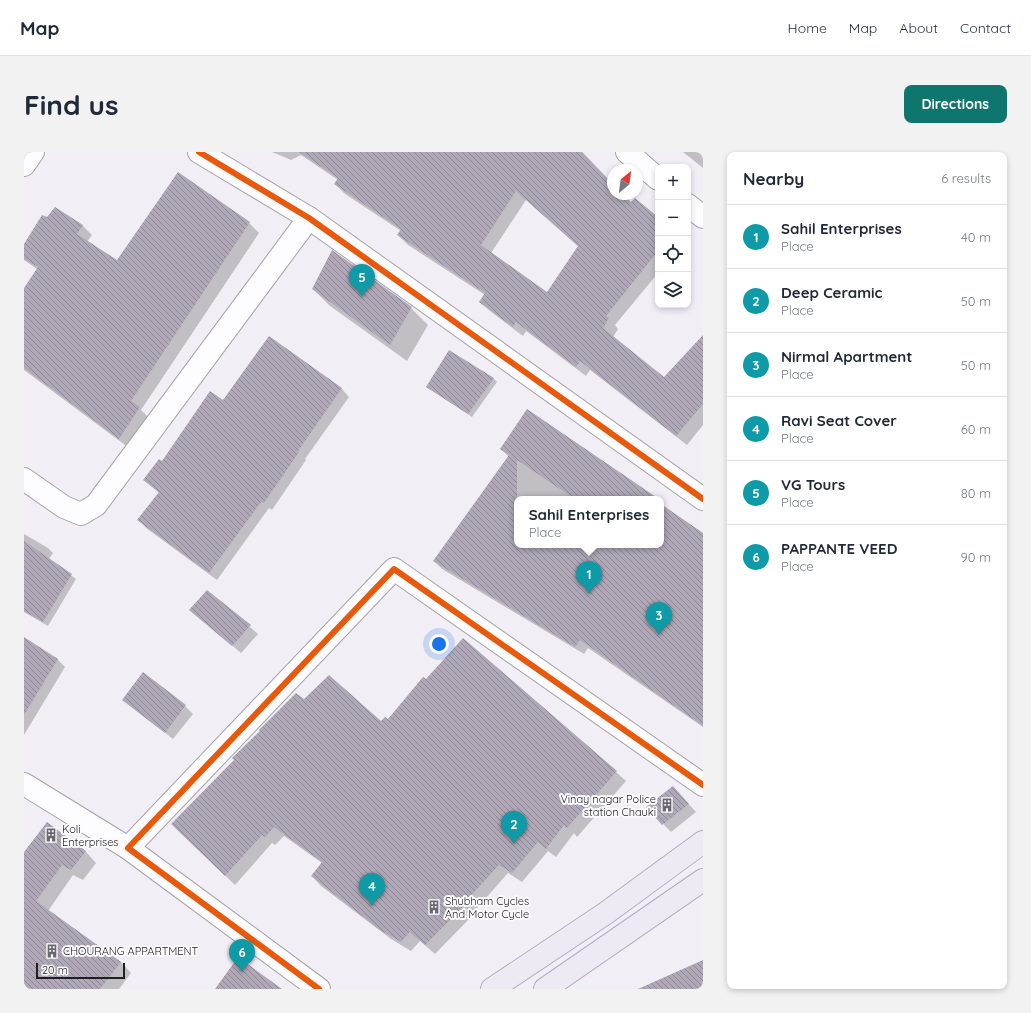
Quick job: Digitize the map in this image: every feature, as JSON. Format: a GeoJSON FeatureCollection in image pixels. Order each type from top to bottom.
{"type":"FeatureCollection","features":[{"type":"Feature","properties":{"kind":"main road"},"geometry":{"type":"LineString","coordinates":[[492,989],[606,914],[703,842]]}},
{"type":"Feature","properties":{"kind":"main road"},"geometry":{"type":"LineString","coordinates":[[545,989],[703,880]]}},
{"type":"Feature","properties":{"kind":"street"},"geometry":{"type":"LineString","coordinates":[[24,165],[33,152]]}},
{"type":"Feature","properties":{"kind":"street"},"geometry":{"type":"LineString","coordinates":[[199,152],[309,218],[703,499]]}},
{"type":"Feature","properties":{"kind":"street"},"geometry":{"type":"LineString","coordinates":[[627,152],[655,176]]}},
{"type":"Feature","properties":{"kind":"street"},"geometry":{"type":"LineString","coordinates":[[691,207],[703,218]]}},
{"type":"Feature","properties":{"kind":"street"},"geometry":{"type":"LineString","coordinates":[[24,479],[64,507],[81,514],[96,505],[309,218]]}},
{"type":"Feature","properties":{"kind":"street"},"geometry":{"type":"LineString","coordinates":[[128,848],[394,569],[703,785]]}},
{"type":"Feature","properties":{"kind":"street"},"geometry":{"type":"LineString","coordinates":[[24,784],[128,848],[318,989]]}},
{"type":"Feature","properties":{"kind":"building"},"geometry":{"type":"Polygon","coordinates":[[[299,152],[582,152],[607,178],[607,200],[629,200],[631,202],[633,200],[637,200],[655,215],[655,255],[606,316],[609,318],[603,328],[664,377],[703,335],[703,404],[676,436],[580,361],[576,367],[516,322],[513,327],[479,302],[485,293],[397,235],[401,229],[334,184],[338,178],[299,152]],[[516,191],[481,245],[547,292],[578,246],[516,191]]]}},
{"type":"Feature","properties":{"kind":"building"},"geometry":{"type":"Polygon","coordinates":[[[178,172],[250,222],[131,401],[140,407],[119,439],[24,368],[24,288],[38,267],[24,259],[24,244],[42,215],[47,217],[55,207],[83,225],[77,234],[117,260],[178,172]]]}},
{"type":"Feature","properties":{"kind":"building"},"geometry":{"type":"Polygon","coordinates":[[[332,250],[412,307],[390,345],[312,289],[332,250]]]}},
{"type":"Feature","properties":{"kind":"building"},"geometry":{"type":"Polygon","coordinates":[[[269,336],[342,388],[264,503],[261,502],[209,573],[137,520],[159,492],[143,480],[159,459],[162,461],[210,391],[223,400],[269,336]]]}},
{"type":"Feature","properties":{"kind":"building"},"geometry":{"type":"Polygon","coordinates":[[[449,350],[494,378],[468,414],[426,387],[449,350]]]}},
{"type":"Feature","properties":{"kind":"building"},"geometry":{"type":"Polygon","coordinates":[[[527,409],[655,496],[571,496],[517,460],[517,496],[514,496],[514,548],[664,548],[664,506],[703,533],[703,726],[580,640],[575,647],[433,561],[509,455],[500,449],[527,409]]]}},
{"type":"Feature","properties":{"kind":"building"},"geometry":{"type":"Polygon","coordinates":[[[24,541],[72,574],[43,622],[24,611],[24,541]]]}},
{"type":"Feature","properties":{"kind":"building"},"geometry":{"type":"Polygon","coordinates":[[[207,590],[251,625],[232,646],[189,610],[207,590]]]}},
{"type":"Feature","properties":{"kind":"building"},"geometry":{"type":"Polygon","coordinates":[[[24,637],[58,659],[24,715],[24,637]]]}},
{"type":"Feature","properties":{"kind":"building"},"geometry":{"type":"Polygon","coordinates":[[[463,638],[617,771],[567,828],[564,825],[546,849],[538,842],[512,873],[499,865],[463,904],[465,905],[425,945],[410,932],[401,942],[380,930],[311,876],[322,862],[274,827],[265,837],[262,835],[225,876],[171,824],[234,760],[232,758],[296,693],[304,699],[329,675],[381,721],[385,717],[388,719],[423,677],[426,679],[463,638]]]}},
{"type":"Feature","properties":{"kind":"building"},"geometry":{"type":"Polygon","coordinates":[[[143,672],[186,705],[165,733],[122,700],[143,672]]]}},
{"type":"Feature","properties":{"kind":"building","name":"Vinay nagar Police station Chauki"},"geometry":{"type":"Polygon","coordinates":[[[673,786],[689,804],[662,825],[646,807],[673,786]]]}},
{"type":"Feature","properties":{"kind":"building"},"geometry":{"type":"Polygon","coordinates":[[[47,822],[86,851],[71,870],[62,865],[36,901],[121,962],[100,989],[24,989],[24,852],[47,822]]]}},
{"type":"Feature","properties":{"kind":"building"},"geometry":{"type":"Polygon","coordinates":[[[238,957],[282,989],[215,989],[238,957]]]}},
{"type":"Feature","properties":{"kind":"building"},"geometry":{"type":"Polygon","coordinates":[[[703,960],[703,989],[638,989],[703,960]]]}},
{"type":"Feature","properties":{"kind":"cycle path"},"geometry":{"type":"LineString","coordinates":[[199,152],[309,218],[703,499]]}},
{"type":"Feature","properties":{"kind":"cycle path"},"geometry":{"type":"LineString","coordinates":[[319,989],[128,848],[394,569],[703,785]]}},
{"type":"Feature","properties":{"kind":"place","name":"VG Tours"},"geometry":{"type":"Point","coordinates":[362,297]}},
{"type":"Feature","properties":{"kind":"place","name":"Sahil Enterprises"},"geometry":{"type":"Point","coordinates":[589,594]}},
{"type":"Feature","properties":{"kind":"place","name":"Nirmal Apartment"},"geometry":{"type":"Point","coordinates":[659,635]}},
{"type":"Feature","properties":{"kind":"place","name":"Vinay nagar Police station Chauki"},"geometry":{"type":"Point","coordinates":[667,805]}},
{"type":"Feature","properties":{"kind":"place","name":"Koli Enterprises"},"geometry":{"type":"Point","coordinates":[51,835]}},
{"type":"Feature","properties":{"kind":"place","name":"Deep Ceramic"},"geometry":{"type":"Point","coordinates":[514,844]}},
{"type":"Feature","properties":{"kind":"place","name":"Ravi Seat Cover"},"geometry":{"type":"Point","coordinates":[372,906]}},
{"type":"Feature","properties":{"kind":"place","name":"Shubham Cycles And Motor Cycle"},"geometry":{"type":"Point","coordinates":[434,907]}},
{"type":"Feature","properties":{"kind":"place","name":"CHOURANG APPARTMENT"},"geometry":{"type":"Point","coordinates":[52,951]}},
{"type":"Feature","properties":{"kind":"place","name":"PAPPANTE VEED"},"geometry":{"type":"Point","coordinates":[242,972]}}]}
